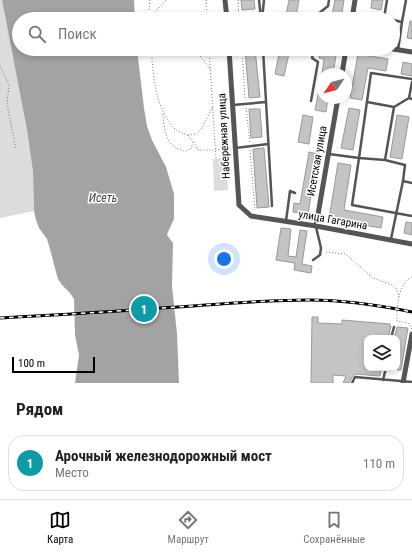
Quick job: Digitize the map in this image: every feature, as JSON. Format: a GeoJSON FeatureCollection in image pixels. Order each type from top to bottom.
{"type":"FeatureCollection","features":[{"type":"Feature","properties":{"kind":"street"},"geometry":{"type":"LineString","coordinates":[[225,0],[226,12]]}},
{"type":"Feature","properties":{"kind":"street"},"geometry":{"type":"LineString","coordinates":[[353,12],[355,0]]}},
{"type":"Feature","properties":{"kind":"street"},"geometry":{"type":"LineString","coordinates":[[400,50],[412,52]]}},
{"type":"Feature","properties":{"kind":"street","name":"Набережная улица"},"geometry":{"type":"LineString","coordinates":[[229,56],[239,205],[251,216]]}},
{"type":"Feature","properties":{"kind":"street"},"geometry":{"type":"LineString","coordinates":[[343,68],[345,56]]}},
{"type":"Feature","properties":{"kind":"street","name":"Исетская улица"},"geometry":{"type":"LineString","coordinates":[[316,226],[337,104]]}},
{"type":"Feature","properties":{"kind":"street","name":"улица Гагарина"},"geometry":{"type":"LineString","coordinates":[[251,216],[316,226],[412,244]]}},
{"type":"Feature","properties":{"kind":"street"},"geometry":{"type":"LineString","coordinates":[[403,382],[411,346],[412,334]]}},
{"type":"Feature","properties":{"kind":"lane"},"geometry":{"type":"LineString","coordinates":[[259,0],[260,12]]}},
{"type":"Feature","properties":{"kind":"lane"},"geometry":{"type":"LineString","coordinates":[[262,12],[264,0]]}},
{"type":"Feature","properties":{"kind":"lane"},"geometry":{"type":"LineString","coordinates":[[320,12],[328,6],[329,0]]}},
{"type":"Feature","properties":{"kind":"lane"},"geometry":{"type":"LineString","coordinates":[[385,12],[387,0]]}},
{"type":"Feature","properties":{"kind":"lane"},"geometry":{"type":"LineString","coordinates":[[400,30],[406,0]]}},
{"type":"Feature","properties":{"kind":"lane"},"geometry":{"type":"LineString","coordinates":[[263,56],[272,206]]}},
{"type":"Feature","properties":{"kind":"lane"},"geometry":{"type":"LineString","coordinates":[[311,101],[318,62],[312,58],[312,56]]}},
{"type":"Feature","properties":{"kind":"lane"},"geometry":{"type":"LineString","coordinates":[[412,79],[371,73],[352,205],[412,216]]}},
{"type":"Feature","properties":{"kind":"lane"},"geometry":{"type":"LineString","coordinates":[[367,102],[394,107],[411,98],[412,82]]}},
{"type":"Feature","properties":{"kind":"lane"},"geometry":{"type":"LineString","coordinates":[[232,105],[246,105],[266,102]]}},
{"type":"Feature","properties":{"kind":"lane"},"geometry":{"type":"LineString","coordinates":[[385,160],[394,107]]}},
{"type":"Feature","properties":{"kind":"lane"},"geometry":{"type":"LineString","coordinates":[[235,149],[268,144]]}},
{"type":"Feature","properties":{"kind":"lane"},"geometry":{"type":"LineString","coordinates":[[329,154],[385,160],[405,165],[391,240]]}},
{"type":"Feature","properties":{"kind":"lane"},"geometry":{"type":"LineString","coordinates":[[403,181],[412,183]]}},
{"type":"Feature","properties":{"kind":"lane"},"geometry":{"type":"LineString","coordinates":[[286,222],[290,191],[295,193]]}},
{"type":"Feature","properties":{"kind":"lane"},"geometry":{"type":"LineString","coordinates":[[313,260],[320,255],[321,248],[316,226]]}},
{"type":"Feature","properties":{"kind":"lane"},"geometry":{"type":"LineString","coordinates":[[392,335],[394,327]]}},
{"type":"Feature","properties":{"kind":"lane"},"geometry":{"type":"LineString","coordinates":[[383,380],[385,371]]}},
{"type":"Feature","properties":{"kind":"lane"},"geometry":{"type":"LineString","coordinates":[[352,383],[355,378],[412,382]]}},
{"type":"Feature","properties":{"kind":"path"},"geometry":{"type":"LineString","coordinates":[[149,12],[150,0]]}},
{"type":"Feature","properties":{"kind":"path"},"geometry":{"type":"LineString","coordinates":[[155,12],[166,0]]}},
{"type":"Feature","properties":{"kind":"path"},"geometry":{"type":"LineString","coordinates":[[206,0],[207,12]]}},
{"type":"Feature","properties":{"kind":"path"},"geometry":{"type":"LineString","coordinates":[[238,0],[239,12]]}},
{"type":"Feature","properties":{"kind":"path"},"geometry":{"type":"LineString","coordinates":[[152,56],[155,89],[163,112],[174,128],[180,133],[188,136],[198,150],[235,149]]}},
{"type":"Feature","properties":{"kind":"path"},"geometry":{"type":"LineString","coordinates":[[201,56],[211,69]]}},
{"type":"Feature","properties":{"kind":"path"},"geometry":{"type":"LineString","coordinates":[[210,56],[216,159]]}},
{"type":"Feature","properties":{"kind":"path"},"geometry":{"type":"LineString","coordinates":[[242,56],[255,212]]}},
{"type":"Feature","properties":{"kind":"path"},"geometry":{"type":"LineString","coordinates":[[0,66],[9,85],[7,103],[16,149]]}},
{"type":"Feature","properties":{"kind":"path"},"geometry":{"type":"LineString","coordinates":[[188,136],[196,134],[202,128],[213,106]]}},
{"type":"Feature","properties":{"kind":"path"},"geometry":{"type":"LineString","coordinates":[[163,112],[164,128],[170,143],[176,148],[185,151],[191,149],[193,142]]}},
{"type":"Feature","properties":{"kind":"path"},"geometry":{"type":"LineString","coordinates":[[320,250],[345,254],[373,278],[396,288],[399,297]]}},
{"type":"Feature","properties":{"kind":"path"},"geometry":{"type":"LineString","coordinates":[[412,276],[405,282],[397,304],[397,321],[408,323],[412,329]]}},
{"type":"Feature","properties":{"kind":"shaded area"},"geometry":{"type":"Polygon","coordinates":[[[0,0],[2,0],[27,130],[33,172],[34,211],[0,218],[0,0]]]}},
{"type":"Feature","properties":{"kind":"shaded area"},"geometry":{"type":"Polygon","coordinates":[[[226,158],[228,190],[214,191],[213,159],[226,158]]]}},
{"type":"Feature","properties":{"kind":"water","name":"Исеть"},"geometry":{"type":"Polygon","coordinates":[[[2,0],[134,0],[135,12],[12,12],[12,52],[2,0]]]}},
{"type":"Feature","properties":{"kind":"water","name":"Исеть"},"geometry":{"type":"Polygon","coordinates":[[[13,56],[138,56],[147,126],[152,140],[166,167],[174,194],[174,219],[167,235],[173,243],[172,286],[177,334],[179,383],[75,383],[79,355],[75,335],[74,299],[58,279],[47,239],[39,228],[36,220],[34,211],[33,172],[27,130],[13,56]]]}},
{"type":"Feature","properties":{"kind":"building"},"geometry":{"type":"Polygon","coordinates":[[[241,0],[254,0],[255,9],[242,10],[241,0]]]}},
{"type":"Feature","properties":{"kind":"building"},"geometry":{"type":"Polygon","coordinates":[[[289,0],[299,0],[297,12],[287,12],[289,0]]]}},
{"type":"Feature","properties":{"kind":"building"},"geometry":{"type":"Polygon","coordinates":[[[335,0],[344,0],[342,12],[332,12],[335,0]]]}},
{"type":"Feature","properties":{"kind":"building"},"geometry":{"type":"Polygon","coordinates":[[[372,0],[383,0],[381,10],[371,8],[372,0]]]}},
{"type":"Feature","properties":{"kind":"building"},"geometry":{"type":"Polygon","coordinates":[[[410,21],[412,21],[412,39],[407,38],[410,21]]]}},
{"type":"Feature","properties":{"kind":"building"},"geometry":{"type":"Polygon","coordinates":[[[246,56],[256,56],[260,97],[249,98],[246,56]]]}},
{"type":"Feature","properties":{"kind":"building"},"geometry":{"type":"Polygon","coordinates":[[[279,56],[288,56],[284,76],[275,74],[279,56]]]}},
{"type":"Feature","properties":{"kind":"building"},"geometry":{"type":"Polygon","coordinates":[[[319,56],[336,56],[334,68],[323,68],[324,59],[319,58],[319,56]]]}},
{"type":"Feature","properties":{"kind":"building"},"geometry":{"type":"Polygon","coordinates":[[[358,56],[370,56],[388,59],[386,71],[368,68],[362,100],[352,98],[352,87],[358,56]]]}},
{"type":"Feature","properties":{"kind":"building"},"geometry":{"type":"Polygon","coordinates":[[[403,62],[412,64],[412,76],[401,74],[403,62]]]}},
{"type":"Feature","properties":{"kind":"building"},"geometry":{"type":"Polygon","coordinates":[[[316,104],[327,104],[326,112],[315,110],[316,104]]]}},
{"type":"Feature","properties":{"kind":"building"},"geometry":{"type":"Polygon","coordinates":[[[349,108],[360,110],[353,150],[341,148],[349,108]]]}},
{"type":"Feature","properties":{"kind":"building"},"geometry":{"type":"Polygon","coordinates":[[[249,109],[260,109],[262,137],[251,138],[249,109]]]}},
{"type":"Feature","properties":{"kind":"building"},"geometry":{"type":"Polygon","coordinates":[[[303,115],[313,117],[309,144],[298,142],[303,115]]]}},
{"type":"Feature","properties":{"kind":"building"},"geometry":{"type":"Polygon","coordinates":[[[397,115],[409,117],[402,159],[390,157],[397,115]]]}},
{"type":"Feature","properties":{"kind":"building"},"geometry":{"type":"Polygon","coordinates":[[[264,148],[269,207],[257,208],[253,149],[264,148]]]}},
{"type":"Feature","properties":{"kind":"building"},"geometry":{"type":"Polygon","coordinates":[[[309,152],[318,154],[308,214],[293,212],[294,203],[300,204],[309,152]]]}},
{"type":"Feature","properties":{"kind":"building"},"geometry":{"type":"Polygon","coordinates":[[[338,163],[351,165],[344,210],[383,217],[381,228],[329,219],[338,163]]]}},
{"type":"Feature","properties":{"kind":"building"},"geometry":{"type":"Polygon","coordinates":[[[406,222],[412,223],[412,235],[404,233],[406,222]]]}},
{"type":"Feature","properties":{"kind":"building"},"geometry":{"type":"Polygon","coordinates":[[[281,228],[291,229],[288,256],[296,257],[300,230],[307,231],[302,264],[312,266],[311,273],[294,270],[295,263],[276,260],[281,228]]]}},
{"type":"Feature","properties":{"kind":"building"},"geometry":{"type":"Polygon","coordinates":[[[312,317],[318,317],[318,323],[342,324],[342,320],[390,324],[391,326],[389,335],[364,335],[364,371],[381,371],[380,376],[355,374],[349,383],[343,383],[346,376],[333,375],[333,383],[311,383],[312,317]]]}},
{"type":"Feature","properties":{"kind":"building"},"geometry":{"type":"Polygon","coordinates":[[[397,327],[408,328],[401,370],[400,335],[395,335],[397,327]]]}},
{"type":"Feature","properties":{"kind":"railway"},"geometry":{"type":"LineString","coordinates":[[0,318],[291,300],[348,302],[412,312]]}},
{"type":"Feature","properties":{"kind":"place","name":"Арочный железнодорожный мост"},"geometry":{"type":"Point","coordinates":[144,309]}}]}
